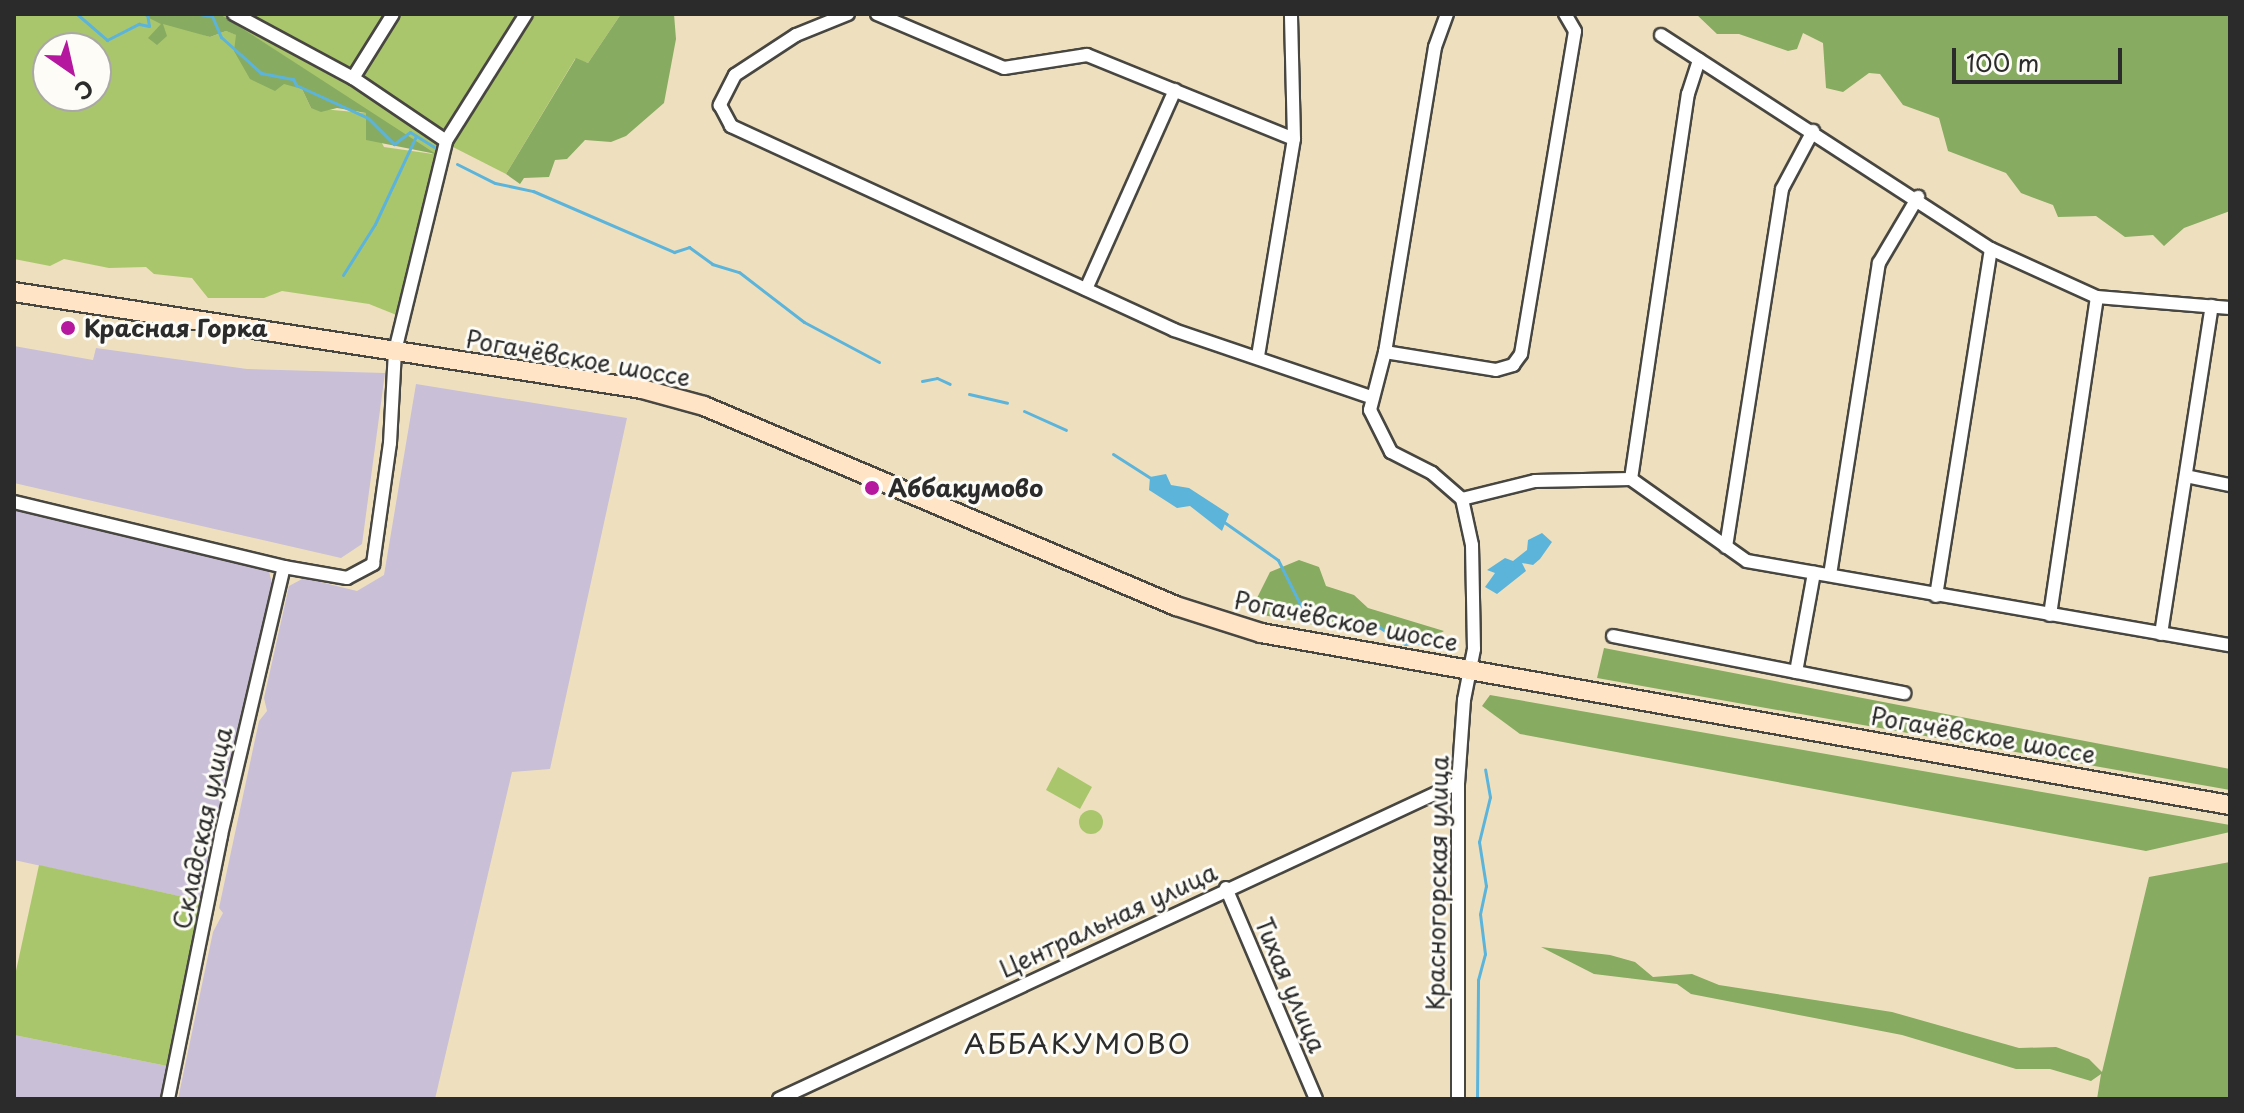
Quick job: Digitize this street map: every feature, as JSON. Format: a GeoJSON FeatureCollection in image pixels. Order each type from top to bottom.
{"type":"FeatureCollection","features":[{"type":"Feature","properties":{"kind":"main road","name":"Рогачёвское шоссе"},"geometry":{"type":"LineString","coordinates":[[14,292],[642,389],[704,406],[1212,619],[1261,633],[2230,805]]}},
{"type":"Feature","properties":{"kind":"street"},"geometry":{"type":"LineString","coordinates":[[234,14],[256,19],[353,78],[446,141]]}},
{"type":"Feature","properties":{"kind":"street"},"geometry":{"type":"LineString","coordinates":[[353,78],[393,14]]}},
{"type":"Feature","properties":{"kind":"street"},"geometry":{"type":"LineString","coordinates":[[14,502],[284,567],[347,578],[373,564],[390,443],[395,351],[446,141],[526,14]]}},
{"type":"Feature","properties":{"kind":"street"},"geometry":{"type":"LineString","coordinates":[[848,14],[796,35],[735,75],[720,105],[731,126],[1174,330],[1258,356],[1371,397]]}},
{"type":"Feature","properties":{"kind":"street"},"geometry":{"type":"LineString","coordinates":[[877,14],[1004,68],[1087,55],[1294,139]]}},
{"type":"Feature","properties":{"kind":"street"},"geometry":{"type":"LineString","coordinates":[[1258,356],[1294,139],[1291,14]]}},
{"type":"Feature","properties":{"kind":"street"},"geometry":{"type":"LineString","coordinates":[[1447,14],[1435,47],[1385,352],[1371,397],[1375,428],[1391,452],[1432,473],[1462,499],[1535,481],[1631,479],[1747,561],[2230,645]]}},
{"type":"Feature","properties":{"kind":"street"},"geometry":{"type":"LineString","coordinates":[[1385,352],[1496,370],[1513,365],[1521,354],[1575,31],[1565,14]]}},
{"type":"Feature","properties":{"kind":"street"},"geometry":{"type":"LineString","coordinates":[[1661,35],[1918,197],[1991,249],[2097,297],[2230,308]]}},
{"type":"Feature","properties":{"kind":"street"},"geometry":{"type":"LineString","coordinates":[[1631,479],[1688,94],[1699,60]]}},
{"type":"Feature","properties":{"kind":"street"},"geometry":{"type":"LineString","coordinates":[[1086,289],[1175,90]]}},
{"type":"Feature","properties":{"kind":"street"},"geometry":{"type":"LineString","coordinates":[[1726,547],[1782,189],[1813,131]]}},
{"type":"Feature","properties":{"kind":"street"},"geometry":{"type":"LineString","coordinates":[[1830,575],[1879,263],[1918,197]]}},
{"type":"Feature","properties":{"kind":"street"},"geometry":{"type":"LineString","coordinates":[[1936,596],[1991,249]]}},
{"type":"Feature","properties":{"kind":"street"},"geometry":{"type":"LineString","coordinates":[[2050,615],[2097,297]]}},
{"type":"Feature","properties":{"kind":"street"},"geometry":{"type":"LineString","coordinates":[[2161,634],[2212,306]]}},
{"type":"Feature","properties":{"kind":"street"},"geometry":{"type":"LineString","coordinates":[[2186,476],[2230,485]]}},
{"type":"Feature","properties":{"kind":"street","name":"Красногорская улица"},"geometry":{"type":"LineString","coordinates":[[1458,1099],[1458,783],[1471,669],[1473,565],[1462,499]]}},
{"type":"Feature","properties":{"kind":"street","name":"Складская улица"},"geometry":{"type":"LineString","coordinates":[[168,1099],[221,835],[284,567]]}},
{"type":"Feature","properties":{"kind":"street"},"geometry":{"type":"LineString","coordinates":[[1796,672],[1814,573]]}},
{"type":"Feature","properties":{"kind":"street"},"geometry":{"type":"LineString","coordinates":[[1613,636],[1904,693]]}},
{"type":"Feature","properties":{"kind":"street","name":"Центральная улица"},"geometry":{"type":"LineString","coordinates":[[779,1099],[1226,888],[1458,783]]}},
{"type":"Feature","properties":{"kind":"street","name":"Тихая улица"},"geometry":{"type":"LineString","coordinates":[[1226,888],[1316,1099]]}},
{"type":"Feature","properties":{"kind":"shaded area"},"geometry":{"type":"Polygon","coordinates":[[[14,346],[93,360],[96,348],[247,369],[385,373],[362,544],[341,558],[14,483],[14,346]]]}},
{"type":"Feature","properties":{"kind":"shaded area"},"geometry":{"type":"Polygon","coordinates":[[[416,384],[627,418],[550,769],[512,772],[435,1099],[178,1099],[213,932],[223,913],[219,908],[259,721],[267,711],[264,698],[289,586],[304,578],[357,591],[384,575],[416,384]]]}},
{"type":"Feature","properties":{"kind":"shaded area"},"geometry":{"type":"Polygon","coordinates":[[[14,510],[269,571],[272,584],[202,901],[14,860],[14,510]]]}},
{"type":"Feature","properties":{"kind":"shaded area"},"geometry":{"type":"Polygon","coordinates":[[[14,1035],[167,1066],[160,1099],[14,1099],[14,1035]]]}},
{"type":"Feature","properties":{"kind":"green space"},"geometry":{"type":"Polygon","coordinates":[[[14,14],[140,14],[210,37],[226,31],[237,35],[284,83],[302,89],[311,108],[366,113],[384,147],[433,154],[220,14],[621,14],[588,63],[575,59],[506,174],[451,146],[399,316],[369,304],[282,291],[264,298],[208,298],[192,278],[154,274],[146,267],[109,268],[64,259],[50,266],[14,259],[14,14]]]}},
{"type":"Feature","properties":{"kind":"green space"},"geometry":{"type":"Polygon","coordinates":[[[141,14],[220,14],[436,154],[366,140],[366,113],[337,108],[321,112],[311,108],[302,89],[284,84],[275,91],[250,79],[234,51],[236,35],[226,31],[210,37],[163,24],[167,36],[157,45],[148,38],[161,24],[141,14]]]}},
{"type":"Feature","properties":{"kind":"green space"},"geometry":{"type":"Polygon","coordinates":[[[621,14],[674,14],[676,39],[664,103],[626,136],[611,142],[585,140],[567,159],[555,160],[549,177],[524,178],[520,184],[506,174],[576,58],[588,63],[621,14]]]}},
{"type":"Feature","properties":{"kind":"green space"},"geometry":{"type":"Polygon","coordinates":[[[1696,14],[2230,14],[2230,211],[2184,228],[2164,246],[2153,235],[2125,237],[2096,216],[2058,217],[2053,205],[2021,193],[2006,173],[1948,151],[1939,118],[1903,105],[1880,74],[1869,73],[1843,92],[1826,88],[1823,43],[1803,33],[1797,49],[1788,51],[1739,34],[1717,34],[1696,14]]]}},
{"type":"Feature","properties":{"kind":"green space"},"geometry":{"type":"Polygon","coordinates":[[[1299,560],[1319,567],[1326,586],[1354,595],[1368,608],[1444,631],[1428,640],[1355,622],[1314,625],[1258,614],[1253,606],[1270,572],[1299,560]]]}},
{"type":"Feature","properties":{"kind":"green space"},"geometry":{"type":"Polygon","coordinates":[[[1604,648],[2230,769],[2230,790],[1597,678],[1604,648]]]}},
{"type":"Feature","properties":{"kind":"green space"},"geometry":{"type":"Polygon","coordinates":[[[1490,695],[2230,825],[2230,832],[2146,851],[1520,734],[1482,706],[1490,695]]]}},
{"type":"Feature","properties":{"kind":"green space"},"geometry":{"type":"Polygon","coordinates":[[[1058,767],[1092,787],[1080,809],[1046,790],[1058,767]]]}},
{"type":"Feature","properties":{"kind":"green space"},"geometry":{"type":"Polygon","coordinates":[[[1091,810],[1099,814],[1103,822],[1099,830],[1091,834],[1083,830],[1079,822],[1083,814],[1091,810]]]}},
{"type":"Feature","properties":{"kind":"green space"},"geometry":{"type":"Polygon","coordinates":[[[2230,862],[2230,1099],[2097,1099],[2101,1074],[2091,1081],[2050,1069],[2016,1069],[1902,1035],[1691,994],[1677,984],[1594,974],[1541,947],[1610,955],[1635,962],[1653,977],[1692,974],[1719,985],[1892,1012],[2019,1048],[2056,1047],[2089,1059],[2102,1072],[2149,877],[2230,862]]]}},
{"type":"Feature","properties":{"kind":"green space"},"geometry":{"type":"Polygon","coordinates":[[[39,865],[202,901],[167,1066],[14,1035],[14,980],[39,865]]]}},
{"type":"Feature","properties":{"kind":"water"},"geometry":{"type":"Polygon","coordinates":[[[1166,474],[1171,485],[1189,488],[1229,514],[1222,531],[1190,506],[1177,508],[1149,490],[1150,477],[1166,474]]]}},
{"type":"Feature","properties":{"kind":"water"},"geometry":{"type":"Polygon","coordinates":[[[1542,533],[1552,542],[1540,559],[1533,565],[1522,563],[1526,571],[1497,594],[1485,587],[1495,573],[1487,570],[1505,558],[1513,561],[1527,550],[1528,540],[1542,533]]]}},
{"type":"Feature","properties":{"kind":"waterway"},"geometry":{"type":"LineString","coordinates":[[77,14],[107,40],[139,24],[149,26],[147,14]]}},
{"type":"Feature","properties":{"kind":"waterway"},"geometry":{"type":"LineString","coordinates":[[199,14],[212,16],[221,37],[261,73],[293,79],[296,85],[368,118],[394,144],[410,132],[434,147]]}},
{"type":"Feature","properties":{"kind":"waterway"},"geometry":{"type":"LineString","coordinates":[[343,275],[375,224],[416,136]]}},
{"type":"Feature","properties":{"kind":"waterway"},"geometry":{"type":"LineString","coordinates":[[457,164],[495,183],[533,191],[674,252],[689,247],[712,264],[739,272],[804,322],[879,362]]}},
{"type":"Feature","properties":{"kind":"waterway"},"geometry":{"type":"LineString","coordinates":[[922,381],[937,378],[950,384]]}},
{"type":"Feature","properties":{"kind":"waterway"},"geometry":{"type":"LineString","coordinates":[[969,394],[1007,403]]}},
{"type":"Feature","properties":{"kind":"waterway"},"geometry":{"type":"LineString","coordinates":[[1024,411],[1066,430]]}},
{"type":"Feature","properties":{"kind":"waterway"},"geometry":{"type":"LineString","coordinates":[[1113,454],[1152,479]]}},
{"type":"Feature","properties":{"kind":"waterway"},"geometry":{"type":"LineString","coordinates":[[1224,522],[1278,560],[1302,608],[1357,626],[1379,627],[1405,644],[1434,642]]}},
{"type":"Feature","properties":{"kind":"waterway"},"geometry":{"type":"LineString","coordinates":[[1477,1099],[1478,980],[1485,954],[1480,914],[1486,886],[1479,842],[1490,797],[1485,769]]}},
{"type":"Feature","properties":{"kind":"place","name":"Красная Горка"},"geometry":{"type":"Point","coordinates":[68,328]}},
{"type":"Feature","properties":{"kind":"place","name":"Аббакумово"},"geometry":{"type":"Point","coordinates":[872,488]}},
{"type":"Feature","properties":{"kind":"district","name":"АББАКУМОВО"},"geometry":{"type":"Point","coordinates":[1078,1043]}}]}
